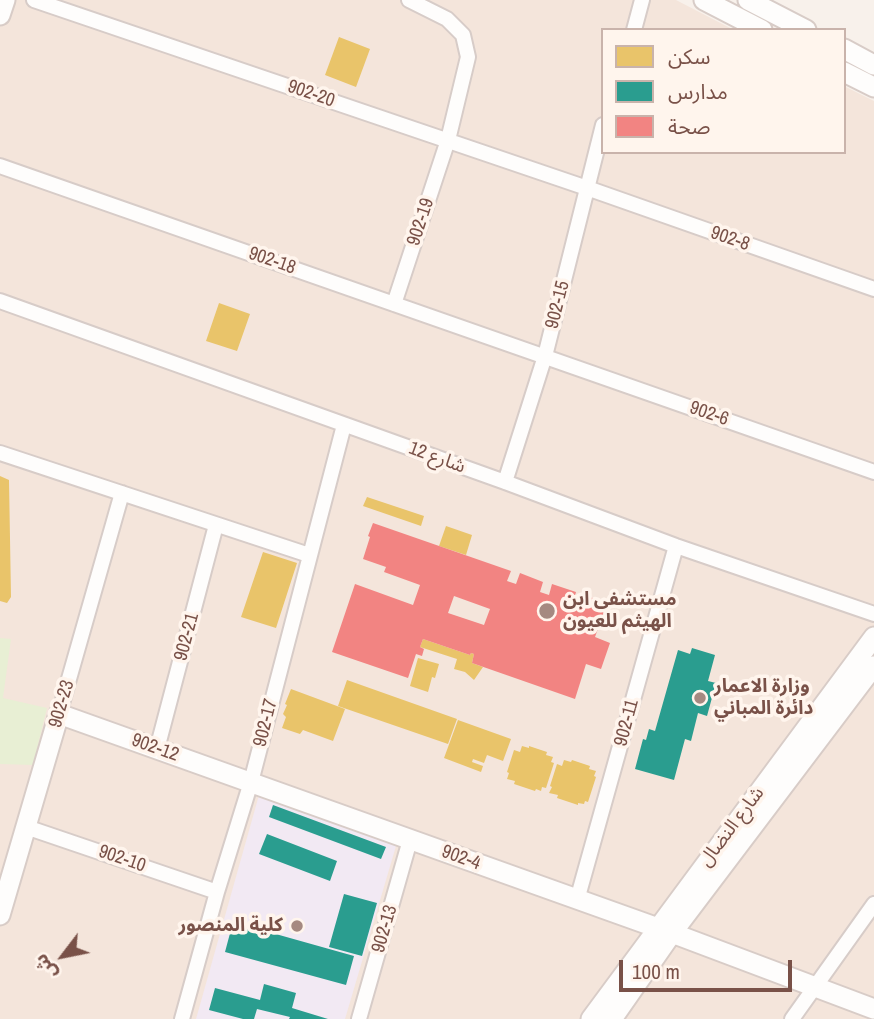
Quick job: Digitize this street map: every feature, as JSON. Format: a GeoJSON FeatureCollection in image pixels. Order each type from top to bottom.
{"type":"FeatureCollection","features":[{"type":"Feature","properties":{"kind":"main road"},"geometry":{"type":"LineString","coordinates":[[0,15],[5,0]]}},
{"type":"Feature","properties":{"kind":"main road"},"geometry":{"type":"LineString","coordinates":[[704,0],[758,28]]}},
{"type":"Feature","properties":{"kind":"main road"},"geometry":{"type":"LineString","coordinates":[[748,0],[802,28]]}},
{"type":"Feature","properties":{"kind":"main road"},"geometry":{"type":"LineString","coordinates":[[846,50],[874,65]]}},
{"type":"Feature","properties":{"kind":"main road"},"geometry":{"type":"LineString","coordinates":[[846,73],[874,87]]}},
{"type":"Feature","properties":{"kind":"main road","name":"شارع النضال"},"geometry":{"type":"LineString","coordinates":[[612,1019],[665,931],[874,637]]}},
{"type":"Feature","properties":{"kind":"main road","name":"شارع النضال"},"geometry":{"type":"LineString","coordinates":[[591,1019],[665,931],[874,666]]}},
{"type":"Feature","properties":{"kind":"main road","name":"902-12"},"geometry":{"type":"LineString","coordinates":[[59,714],[251,782]]}},
{"type":"Feature","properties":{"kind":"main road","name":"902-23"},"geometry":{"type":"LineString","coordinates":[[0,915],[59,714]]}},
{"type":"Feature","properties":{"kind":"main road","name":"902-4"},"geometry":{"type":"LineString","coordinates":[[251,782],[874,1009]]}},
{"type":"Feature","properties":{"kind":"street","name":"902-20"},"geometry":{"type":"LineString","coordinates":[[34,0],[587,188]]}},
{"type":"Feature","properties":{"kind":"street","name":"902-19"},"geometry":{"type":"LineString","coordinates":[[394,304],[448,140],[468,57],[463,35],[447,19],[409,0]]}},
{"type":"Feature","properties":{"kind":"street"},"geometry":{"type":"LineString","coordinates":[[626,28],[633,0]]}},
{"type":"Feature","properties":{"kind":"street"},"geometry":{"type":"LineString","coordinates":[[635,28],[642,0]]}},
{"type":"Feature","properties":{"kind":"street","name":"902-15"},"geometry":{"type":"LineString","coordinates":[[505,482],[545,356],[601,133]]}},
{"type":"Feature","properties":{"kind":"street","name":"902-18"},"geometry":{"type":"LineString","coordinates":[[0,166],[545,356]]}},
{"type":"Feature","properties":{"kind":"street","name":"902-8"},"geometry":{"type":"LineString","coordinates":[[587,188],[874,289]]}},
{"type":"Feature","properties":{"kind":"street","name":"شارع 12"},"geometry":{"type":"LineString","coordinates":[[0,301],[676,546],[874,614]]}},
{"type":"Feature","properties":{"kind":"street","name":"902-6"},"geometry":{"type":"LineString","coordinates":[[545,356],[874,472]]}},
{"type":"Feature","properties":{"kind":"street","name":"902-17"},"geometry":{"type":"LineString","coordinates":[[182,1019],[251,782],[344,425]]}},
{"type":"Feature","properties":{"kind":"street"},"geometry":{"type":"LineString","coordinates":[[0,453],[309,555]]}},
{"type":"Feature","properties":{"kind":"street","name":"902-23"},"geometry":{"type":"LineString","coordinates":[[59,714],[122,494]]}},
{"type":"Feature","properties":{"kind":"street","name":"902-21"},"geometry":{"type":"LineString","coordinates":[[157,749],[216,525]]}},
{"type":"Feature","properties":{"kind":"street","name":"902-11"},"geometry":{"type":"LineString","coordinates":[[577,900],[676,546]]}},
{"type":"Feature","properties":{"kind":"street","name":"902-10"},"geometry":{"type":"LineString","coordinates":[[26,827],[217,892]]}},
{"type":"Feature","properties":{"kind":"street","name":"902-13"},"geometry":{"type":"LineString","coordinates":[[359,1019],[410,840]]}},
{"type":"Feature","properties":{"kind":"street"},"geometry":{"type":"LineString","coordinates":[[792,1019],[874,904]]}},
{"type":"Feature","properties":{"kind":"shaded area"},"geometry":{"type":"Polygon","coordinates":[[[0,0],[676,0],[730,28],[601,28],[601,154],[846,154],[846,87],[874,101],[874,1019],[0,1019],[0,0]]]}},
{"type":"Feature","properties":{"kind":"shaded area","name":"كلية المنصور"},"geometry":{"type":"Polygon","coordinates":[[[259,795],[396,846],[345,1019],[196,1019],[259,795]]]}},
{"type":"Feature","properties":{"kind":"green space"},"geometry":{"type":"Polygon","coordinates":[[[0,638],[11,639],[3,698],[47,708],[33,765],[0,764],[0,638]]]}},
{"type":"Feature","properties":{"kind":"building: سكن"},"geometry":{"type":"Polygon","coordinates":[[[339,37],[370,49],[356,87],[325,75],[339,37]]]}},
{"type":"Feature","properties":{"kind":"building: سكن"},"geometry":{"type":"Polygon","coordinates":[[[219,303],[250,314],[237,351],[206,341],[219,303]]]}},
{"type":"Feature","properties":{"kind":"building: سكن"},"geometry":{"type":"Polygon","coordinates":[[[0,476],[9,480],[11,597],[7,603],[0,601],[0,476]]]}},
{"type":"Feature","properties":{"kind":"building: سكن"},"geometry":{"type":"Polygon","coordinates":[[[367,497],[424,516],[421,526],[363,506],[367,497]]]}},
{"type":"Feature","properties":{"kind":"building: سكن"},"geometry":{"type":"Polygon","coordinates":[[[446,526],[472,535],[466,555],[439,546],[446,526]]]}},
{"type":"Feature","properties":{"kind":"building: سكن"},"geometry":{"type":"Polygon","coordinates":[[[263,552],[297,563],[276,628],[241,617],[263,552]]]}},
{"type":"Feature","properties":{"kind":"building: سكن"},"geometry":{"type":"Polygon","coordinates":[[[423,639],[474,654],[472,663],[483,667],[474,680],[465,672],[454,669],[457,659],[420,647],[423,639]]]}},
{"type":"Feature","properties":{"kind":"building: سكن"},"geometry":{"type":"Polygon","coordinates":[[[418,658],[439,664],[428,692],[410,686],[418,658]]]}},
{"type":"Feature","properties":{"kind":"building: سكن"},"geometry":{"type":"Polygon","coordinates":[[[347,680],[457,719],[448,744],[338,706],[347,680]]]}},
{"type":"Feature","properties":{"kind":"building: سكن"},"geometry":{"type":"Polygon","coordinates":[[[291,689],[345,709],[333,741],[303,730],[300,734],[282,728],[286,717],[283,714],[287,705],[285,704],[291,689]]]}},
{"type":"Feature","properties":{"kind":"building: سكن"},"geometry":{"type":"Polygon","coordinates":[[[458,720],[511,739],[503,761],[487,755],[484,763],[473,759],[472,762],[483,766],[481,772],[444,758],[458,720]]]}},
{"type":"Feature","properties":{"kind":"building: سكن"},"geometry":{"type":"Polygon","coordinates":[[[522,746],[547,752],[546,755],[553,757],[551,762],[554,763],[546,788],[542,787],[541,791],[514,784],[515,781],[507,779],[514,750],[520,752],[522,746]]]}},
{"type":"Feature","properties":{"kind":"building: سكن"},"geometry":{"type":"Polygon","coordinates":[[[564,760],[590,766],[589,769],[596,771],[588,802],[578,805],[549,793],[557,764],[562,766],[564,760]]]}},
{"type":"Feature","properties":{"kind":"building: مدارس"},"geometry":{"type":"Polygon","coordinates":[[[692,648],[715,655],[708,681],[716,683],[707,716],[698,713],[691,741],[685,739],[674,780],[635,769],[643,739],[646,740],[649,729],[655,731],[678,650],[690,654],[692,648]]]}},
{"type":"Feature","properties":{"kind":"building: مدارس"},"geometry":{"type":"Polygon","coordinates":[[[273,805],[386,847],[381,859],[269,817],[273,805]]]}},
{"type":"Feature","properties":{"kind":"building: مدارس"},"geometry":{"type":"Polygon","coordinates":[[[267,834],[337,861],[330,881],[259,854],[267,834]]]}},
{"type":"Feature","properties":{"kind":"building: مدارس"},"geometry":{"type":"Polygon","coordinates":[[[344,894],[377,903],[362,956],[329,947],[344,894]]]}},
{"type":"Feature","properties":{"kind":"building: مدارس"},"geometry":{"type":"Polygon","coordinates":[[[233,922],[354,956],[346,985],[225,952],[233,922]]]}},
{"type":"Feature","properties":{"kind":"building: مدارس"},"geometry":{"type":"Polygon","coordinates":[[[264,984],[296,993],[292,1008],[328,1019],[289,1019],[290,1017],[257,1009],[254,1019],[243,1019],[209,1010],[215,988],[260,1000],[264,984]]]}},
{"type":"Feature","properties":{"kind":"building: صحة","name":"مستشفى ابن الهيثم للعيون"},"geometry":{"type":"Polygon","coordinates":[[[373,523],[511,571],[507,581],[516,584],[520,573],[543,582],[540,592],[549,595],[552,584],[576,592],[573,603],[581,606],[584,595],[607,603],[595,637],[610,643],[601,669],[586,664],[575,699],[472,663],[474,654],[423,639],[420,647],[424,649],[422,656],[416,654],[408,678],[332,652],[355,584],[413,605],[420,585],[384,572],[386,567],[363,559],[370,537],[368,536],[373,523]],[[454,596],[448,613],[484,625],[490,609],[454,596]]]}},
{"type":"Feature","properties":{"kind":"place","name":"مستشفى ابن الهيثم للعيون"},"geometry":{"type":"Point","coordinates":[547,611]}},
{"type":"Feature","properties":{"kind":"place","name":"وزارة الاعمار دائرة المباني"},"geometry":{"type":"Point","coordinates":[700,698]}},
{"type":"Feature","properties":{"kind":"place","name":"كلية المنصور"},"geometry":{"type":"Point","coordinates":[297,926]}}]}
